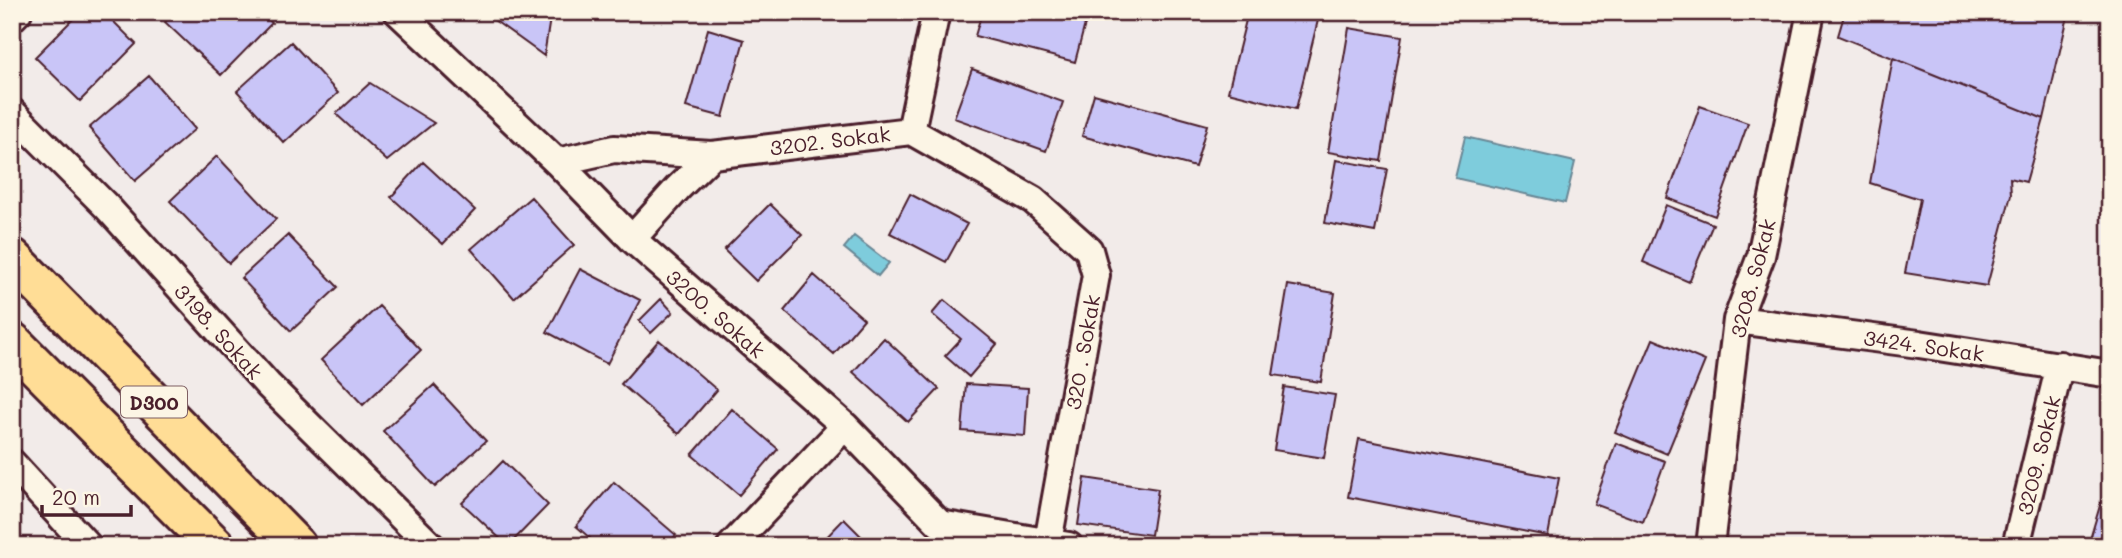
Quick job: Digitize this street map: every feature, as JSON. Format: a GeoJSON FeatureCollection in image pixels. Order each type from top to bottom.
{"type":"FeatureCollection","features":[{"type":"Feature","properties":{"kind":"highway","name":"D300"},"geometry":{"type":"LineString","coordinates":[[12,258],[296,546]]}},
{"type":"Feature","properties":{"kind":"highway","name":"D300"},"geometry":{"type":"LineString","coordinates":[[12,342],[215,546]]}},
{"type":"Feature","properties":{"kind":"street"},"geometry":{"type":"LineString","coordinates":[[12,18],[18,12]]}},
{"type":"Feature","properties":{"kind":"street","name":"3200. Sokak"},"geometry":{"type":"LineString","coordinates":[[398,12],[557,162],[632,239],[845,426],[940,524],[1059,544]]}},
{"type":"Feature","properties":{"kind":"street","name":"3202. Sokak"},"geometry":{"type":"LineString","coordinates":[[557,162],[614,149],[712,155],[911,131],[936,12]]}},
{"type":"Feature","properties":{"kind":"street","name":"3208. Sokak"},"geometry":{"type":"LineString","coordinates":[[1710,546],[1737,320],[1760,256],[1811,12]]}},
{"type":"Feature","properties":{"kind":"street","name":"3198. Sokak"},"geometry":{"type":"LineString","coordinates":[[12,112],[107,207],[268,385],[430,546]]}},
{"type":"Feature","properties":{"kind":"street","name":"320 . Sokak"},"geometry":{"type":"LineString","coordinates":[[911,131],[1033,200],[1089,250],[1096,275],[1059,544]]}},
{"type":"Feature","properties":{"kind":"street"},"geometry":{"type":"LineString","coordinates":[[632,239],[712,155]]}},
{"type":"Feature","properties":{"kind":"street","name":"3424. Sokak"},"geometry":{"type":"LineString","coordinates":[[1737,320],[2110,374]]}},
{"type":"Feature","properties":{"kind":"street","name":"3209. Sokak"},"geometry":{"type":"LineString","coordinates":[[2016,546],[2060,365]]}},
{"type":"Feature","properties":{"kind":"street"},"geometry":{"type":"LineString","coordinates":[[731,546],[845,426]]}},
{"type":"Feature","properties":{"kind":"street"},"geometry":{"type":"LineString","coordinates":[[12,463],[88,546]]}},
{"type":"Feature","properties":{"kind":"water"},"geometry":{"type":"Polygon","coordinates":[[[1465,137],[1575,162],[1565,203],[1455,178],[1465,137]]]}},
{"type":"Feature","properties":{"kind":"water"},"geometry":{"type":"Polygon","coordinates":[[[854,236],[889,263],[878,276],[844,248],[854,236]]]}},
{"type":"Feature","properties":{"kind":"building"},"geometry":{"type":"Polygon","coordinates":[[[80,12],[104,12],[136,44],[80,101],[35,57],[80,12]]]}},
{"type":"Feature","properties":{"kind":"building"},"geometry":{"type":"Polygon","coordinates":[[[174,12],[261,12],[272,23],[221,75],[165,22],[174,12]]]}},
{"type":"Feature","properties":{"kind":"building"},"geometry":{"type":"Polygon","coordinates":[[[483,12],[551,12],[544,56],[483,12]]]}},
{"type":"Feature","properties":{"kind":"building"},"geometry":{"type":"Polygon","coordinates":[[[982,12],[1040,12],[1085,24],[1075,62],[975,36],[982,12]]]}},
{"type":"Feature","properties":{"kind":"building"},"geometry":{"type":"Polygon","coordinates":[[[1248,12],[1320,12],[1296,109],[1228,92],[1248,12]]]}},
{"type":"Feature","properties":{"kind":"building"},"geometry":{"type":"Polygon","coordinates":[[[1845,12],[2069,12],[2044,119],[1838,36],[1845,12]]]}},
{"type":"Feature","properties":{"kind":"building"},"geometry":{"type":"Polygon","coordinates":[[[1349,28],[1402,37],[1381,161],[1328,152],[1349,28]]]}},
{"type":"Feature","properties":{"kind":"building"},"geometry":{"type":"Polygon","coordinates":[[[708,29],[744,40],[723,117],[686,107],[708,29]]]}},
{"type":"Feature","properties":{"kind":"building"},"geometry":{"type":"Polygon","coordinates":[[[291,42],[338,93],[284,143],[237,91],[291,42]]]}},
{"type":"Feature","properties":{"kind":"building"},"geometry":{"type":"Polygon","coordinates":[[[1893,58],[2044,119],[2026,182],[2010,178],[2011,195],[1987,286],[1905,273],[1920,199],[1870,183],[1893,58]]]}},
{"type":"Feature","properties":{"kind":"building"},"geometry":{"type":"Polygon","coordinates":[[[972,69],[1063,102],[1046,151],[954,118],[972,69]]]}},
{"type":"Feature","properties":{"kind":"building"},"geometry":{"type":"Polygon","coordinates":[[[149,76],[195,129],[135,181],[89,128],[149,76]]]}},
{"type":"Feature","properties":{"kind":"building"},"geometry":{"type":"Polygon","coordinates":[[[370,83],[434,123],[387,161],[336,114],[370,83]]]}},
{"type":"Feature","properties":{"kind":"building"},"geometry":{"type":"Polygon","coordinates":[[[1094,94],[1207,125],[1195,167],[1082,136],[1094,94]]]}},
{"type":"Feature","properties":{"kind":"building"},"geometry":{"type":"Polygon","coordinates":[[[1700,106],[1748,123],[1715,216],[1667,198],[1700,106]]]}},
{"type":"Feature","properties":{"kind":"building"},"geometry":{"type":"Polygon","coordinates":[[[217,156],[276,219],[229,263],[170,201],[217,156]]]}},
{"type":"Feature","properties":{"kind":"building"},"geometry":{"type":"Polygon","coordinates":[[[1336,160],[1387,169],[1375,232],[1325,223],[1336,160]]]}},
{"type":"Feature","properties":{"kind":"building"},"geometry":{"type":"Polygon","coordinates":[[[423,162],[475,210],[443,244],[391,197],[423,162]]]}},
{"type":"Feature","properties":{"kind":"building"},"geometry":{"type":"Polygon","coordinates":[[[910,194],[967,224],[946,262],[890,233],[910,194]]]}},
{"type":"Feature","properties":{"kind":"building"},"geometry":{"type":"Polygon","coordinates":[[[531,197],[574,245],[514,298],[471,249],[531,197]]]}},
{"type":"Feature","properties":{"kind":"building"},"geometry":{"type":"Polygon","coordinates":[[[770,204],[802,235],[756,281],[724,250],[770,204]]]}},
{"type":"Feature","properties":{"kind":"building"},"geometry":{"type":"Polygon","coordinates":[[[1666,205],[1713,224],[1689,282],[1643,262],[1666,205]]]}},
{"type":"Feature","properties":{"kind":"building"},"geometry":{"type":"Polygon","coordinates":[[[288,235],[338,287],[291,331],[241,278],[288,235]]]}},
{"type":"Feature","properties":{"kind":"building"},"geometry":{"type":"Polygon","coordinates":[[[580,269],[640,300],[607,364],[547,332],[580,269]]]}},
{"type":"Feature","properties":{"kind":"building"},"geometry":{"type":"Polygon","coordinates":[[[814,275],[864,319],[834,354],[784,311],[814,275]]]}},
{"type":"Feature","properties":{"kind":"building"},"geometry":{"type":"Polygon","coordinates":[[[1288,285],[1335,293],[1321,382],[1273,375],[1288,285]]]}},
{"type":"Feature","properties":{"kind":"building"},"geometry":{"type":"Polygon","coordinates":[[[661,299],[673,312],[651,333],[639,321],[661,299]]]}},
{"type":"Feature","properties":{"kind":"building"},"geometry":{"type":"Polygon","coordinates":[[[944,300],[997,344],[969,377],[945,356],[961,339],[932,314],[944,300]]]}},
{"type":"Feature","properties":{"kind":"building"},"geometry":{"type":"Polygon","coordinates":[[[379,306],[421,350],[363,405],[321,360],[379,306]]]}},
{"type":"Feature","properties":{"kind":"building"},"geometry":{"type":"Polygon","coordinates":[[[884,338],[939,389],[908,422],[853,372],[884,338]]]}},
{"type":"Feature","properties":{"kind":"building"},"geometry":{"type":"Polygon","coordinates":[[[1653,339],[1705,361],[1667,454],[1615,432],[1653,339]]]}},
{"type":"Feature","properties":{"kind":"building"},"geometry":{"type":"Polygon","coordinates":[[[659,340],[717,390],[679,434],[621,384],[659,340]]]}},
{"type":"Feature","properties":{"kind":"building"},"geometry":{"type":"Polygon","coordinates":[[[966,384],[1028,388],[1025,436],[962,431],[966,384]]]}},
{"type":"Feature","properties":{"kind":"building"},"geometry":{"type":"Polygon","coordinates":[[[434,385],[486,441],[435,487],[383,431],[434,385]]]}},
{"type":"Feature","properties":{"kind":"building"},"geometry":{"type":"Polygon","coordinates":[[[1284,387],[1335,395],[1324,458],[1274,450],[1284,387]]]}},
{"type":"Feature","properties":{"kind":"building"},"geometry":{"type":"Polygon","coordinates":[[[732,409],[778,449],[739,495],[692,455],[732,409]]]}},
{"type":"Feature","properties":{"kind":"building"},"geometry":{"type":"Polygon","coordinates":[[[1359,439],[1559,478],[1548,536],[1348,497],[1359,439]]]}},
{"type":"Feature","properties":{"kind":"building"},"geometry":{"type":"Polygon","coordinates":[[[1616,443],[1665,461],[1643,522],[1594,504],[1616,443]]]}},
{"type":"Feature","properties":{"kind":"building"},"geometry":{"type":"Polygon","coordinates":[[[503,461],[548,505],[508,546],[462,503],[503,461]]]}},
{"type":"Feature","properties":{"kind":"building"},"geometry":{"type":"Polygon","coordinates":[[[1085,478],[1158,489],[1151,535],[1078,525],[1085,478]]]}},
{"type":"Feature","properties":{"kind":"building"},"geometry":{"type":"Polygon","coordinates":[[[614,482],[676,535],[667,546],[599,546],[576,526],[614,482]]]}},
{"type":"Feature","properties":{"kind":"building"},"geometry":{"type":"Polygon","coordinates":[[[2107,482],[2110,483],[2110,546],[2088,546],[2107,482]]]}},
{"type":"Feature","properties":{"kind":"building"},"geometry":{"type":"Polygon","coordinates":[[[844,519],[871,546],[818,546],[844,519]]]}}]}
